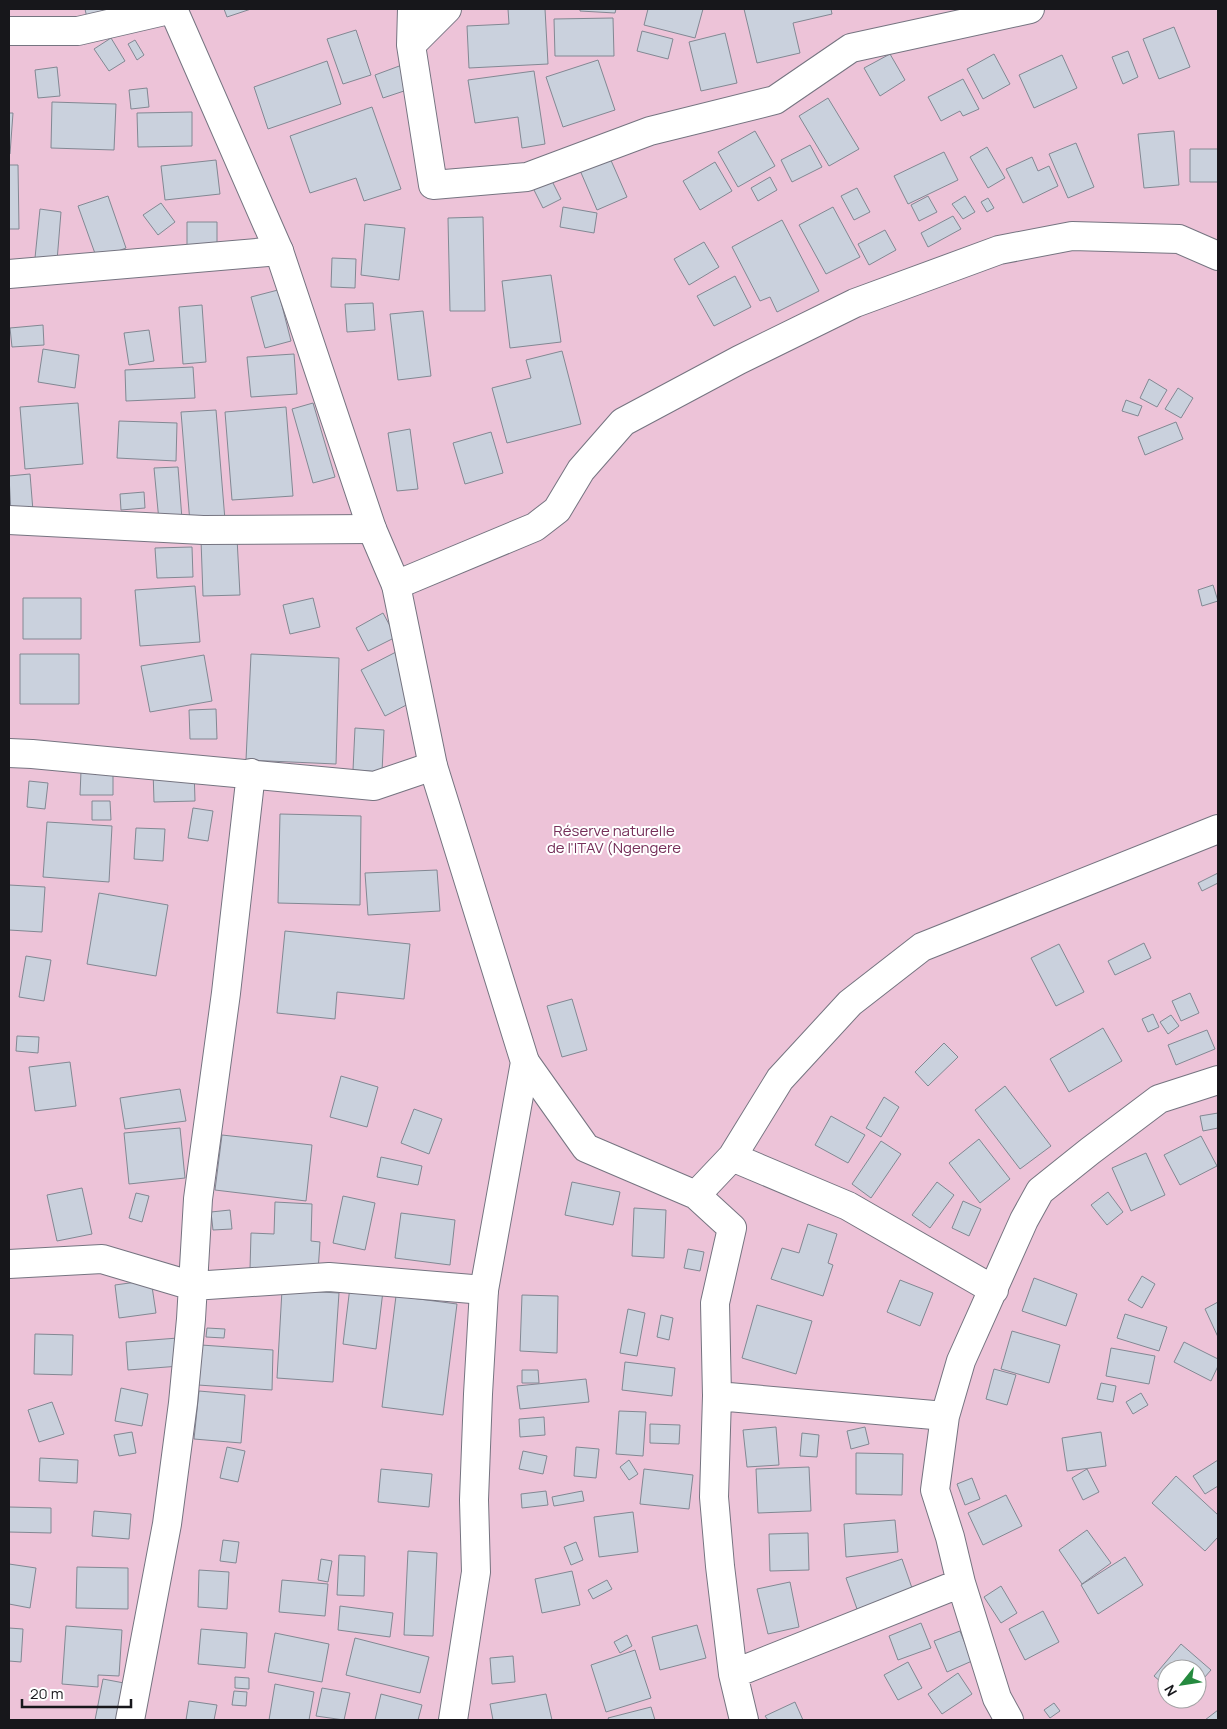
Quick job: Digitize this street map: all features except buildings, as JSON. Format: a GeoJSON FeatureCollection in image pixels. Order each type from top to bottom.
{"type":"FeatureCollection","features":[{"type":"Feature","properties":{"kind":"street"},"geometry":{"type":"LineString","coordinates":[[9,31],[78,31],[173,9],[278,251],[372,529],[396,585],[433,766],[525,1062],[586,1148],[696,1195],[732,1228],[716,1303],[717,1396],[714,1497],[732,1674],[744,1720]]}},
{"type":"Feature","properties":{"kind":"street"},"geometry":{"type":"LineString","coordinates":[[412,9],[411,45],[433,185],[527,177],[650,131],[775,100],[851,48],[1030,9]]}},
{"type":"Feature","properties":{"kind":"street"},"geometry":{"type":"LineString","coordinates":[[411,45],[447,9]]}},
{"type":"Feature","properties":{"kind":"street"},"geometry":{"type":"LineString","coordinates":[[396,585],[535,527],[557,510],[581,470],[623,422],[739,360],[855,303],[998,250],[1072,236],[1179,239],[1218,256]]}},
{"type":"Feature","properties":{"kind":"street"},"geometry":{"type":"LineString","coordinates":[[9,274],[278,251]]}},
{"type":"Feature","properties":{"kind":"street"},"geometry":{"type":"LineString","coordinates":[[9,520],[204,530],[372,529]]}},
{"type":"Feature","properties":{"kind":"street"},"geometry":{"type":"LineString","coordinates":[[9,753],[250,773],[374,786],[433,766]]}},
{"type":"Feature","properties":{"kind":"street"},"geometry":{"type":"LineString","coordinates":[[130,1720],[168,1524],[183,1403],[198,1199],[226,993],[250,773]]}},
{"type":"Feature","properties":{"kind":"street"},"geometry":{"type":"LineString","coordinates":[[696,1195],[732,1157],[780,1080],[850,1003],[922,947],[1218,829]]}},
{"type":"Feature","properties":{"kind":"street"},"geometry":{"type":"LineString","coordinates":[[453,1720],[476,1572],[475,1481],[484,1290],[525,1062]]}},
{"type":"Feature","properties":{"kind":"street"},"geometry":{"type":"LineString","coordinates":[[1009,1720],[997,1698],[961,1583],[950,1537],[935,1490],[945,1416],[961,1361],[1024,1220],[1040,1191],[1159,1099],[1218,1080]]}},
{"type":"Feature","properties":{"kind":"street"},"geometry":{"type":"LineString","coordinates":[[732,1157],[848,1206],[994,1290]]}},
{"type":"Feature","properties":{"kind":"street"},"geometry":{"type":"LineString","coordinates":[[9,1264],[102,1259],[193,1286],[328,1277],[484,1290]]}},
{"type":"Feature","properties":{"kind":"street"},"geometry":{"type":"LineString","coordinates":[[717,1396],[945,1416]]}},
{"type":"Feature","properties":{"kind":"street"},"geometry":{"type":"LineString","coordinates":[[732,1674],[961,1583]]}},
{"type":"Feature","properties":{"kind":"green space","name":"Réserve naturelle de l'ITAV (Ngengere"},"geometry":{"type":"Polygon","coordinates":[[[9,9],[1218,9],[1218,1720],[9,1720],[9,9]]]}}]}
